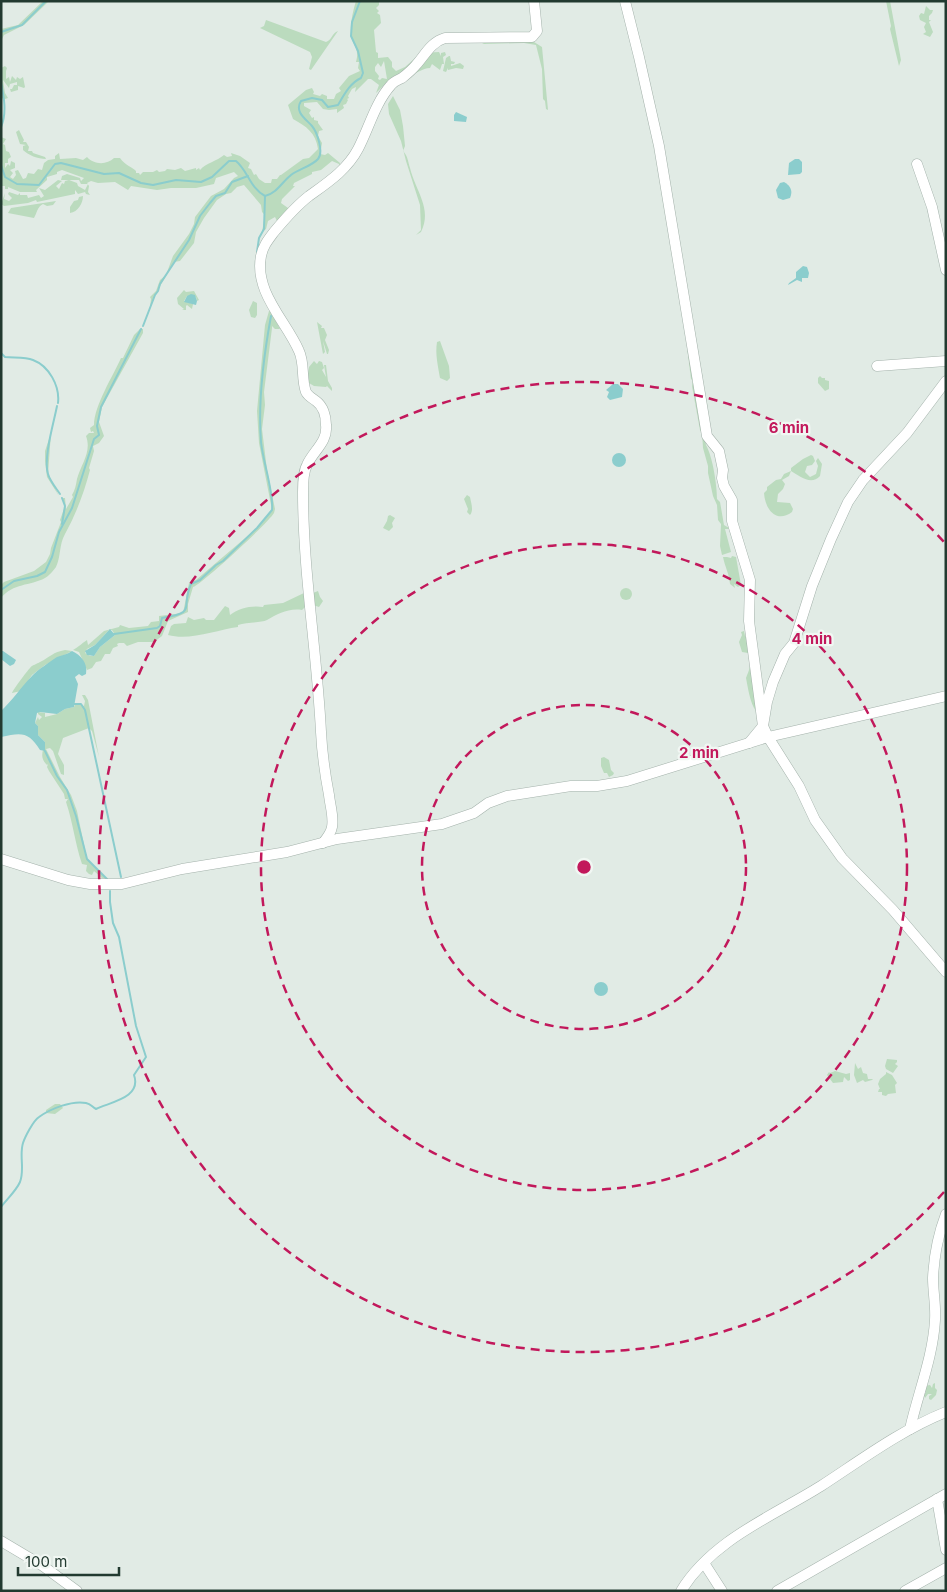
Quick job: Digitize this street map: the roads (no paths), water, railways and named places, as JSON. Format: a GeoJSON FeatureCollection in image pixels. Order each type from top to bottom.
{"type":"FeatureCollection","features":[{"type":"Feature","properties":{"kind":"street"},"geometry":{"type":"LineString","coordinates":[[323,843],[331,832],[332,820],[321,733],[314,633],[307,592],[303,491],[304,473],[307,464],[326,437],[327,427],[322,408],[318,402],[309,397],[306,391],[300,353],[270,299],[262,278],[262,255],[266,242],[283,222],[307,197],[323,187],[350,161],[359,147],[381,99],[393,82],[404,77],[429,48],[445,38],[532,37],[536,35],[537,31],[534,1]]}},
{"type":"Feature","properties":{"kind":"street"},"geometry":{"type":"LineString","coordinates":[[625,1],[659,146],[707,436],[719,451],[723,470],[722,478],[732,500],[732,521],[750,580],[749,621],[763,726],[799,786],[815,820],[842,858],[894,910],[946,972]]}},
{"type":"Feature","properties":{"kind":"street"},"geometry":{"type":"LineString","coordinates":[[917,164],[932,207],[946,270]]}},
{"type":"Feature","properties":{"kind":"street"},"geometry":{"type":"LineString","coordinates":[[941,247],[946,233]]}},
{"type":"Feature","properties":{"kind":"street"},"geometry":{"type":"LineString","coordinates":[[877,366],[946,361]]}},
{"type":"Feature","properties":{"kind":"street"},"geometry":{"type":"LineString","coordinates":[[748,744],[763,726],[773,682],[785,654],[794,642],[812,586],[848,502],[863,480],[907,432],[946,381]]}},
{"type":"Feature","properties":{"kind":"street"},"geometry":{"type":"LineString","coordinates":[[1,860],[68,880],[90,884],[122,884],[182,869],[287,852],[350,836],[442,824],[474,813],[488,803],[507,796],[572,786],[597,786],[627,781],[768,737],[946,696]]}},
{"type":"Feature","properties":{"kind":"street"},"geometry":{"type":"LineString","coordinates":[[332,820],[342,832],[350,836]]}},
{"type":"Feature","properties":{"kind":"street"},"geometry":{"type":"LineString","coordinates":[[910,1429],[917,1397],[931,1351],[935,1319],[933,1278],[935,1254],[946,1214]]}},
{"type":"Feature","properties":{"kind":"street"},"geometry":{"type":"LineString","coordinates":[[681,1591],[687,1581],[723,1546],[910,1429],[946,1412]]}},
{"type":"Feature","properties":{"kind":"street"},"geometry":{"type":"LineString","coordinates":[[777,1591],[941,1496],[946,1550]]}},
{"type":"Feature","properties":{"kind":"street"},"geometry":{"type":"LineString","coordinates":[[1,1541],[43,1566],[78,1591]]}},
{"type":"Feature","properties":{"kind":"street"},"geometry":{"type":"LineString","coordinates":[[704,1563],[722,1591]]}},
{"type":"Feature","properties":{"kind":"street"},"geometry":{"type":"LineString","coordinates":[[904,1591],[946,1568]]}},
{"type":"Feature","properties":{"kind":"water"},"geometry":{"type":"Polygon","coordinates":[[[456,112],[467,117],[466,122],[454,121],[456,112]]]}},
{"type":"Feature","properties":{"kind":"water"},"geometry":{"type":"Polygon","coordinates":[[[799,159],[802,162],[802,172],[800,174],[788,175],[789,163],[799,159]]]}},
{"type":"Feature","properties":{"kind":"water"},"geometry":{"type":"Polygon","coordinates":[[[784,182],[790,187],[791,193],[790,198],[783,200],[778,198],[776,190],[780,183],[784,182]]]}},
{"type":"Feature","properties":{"kind":"water"},"geometry":{"type":"Polygon","coordinates":[[[803,266],[807,267],[808,278],[802,278],[802,282],[797,280],[788,285],[796,278],[796,272],[803,266]]]}},
{"type":"Feature","properties":{"kind":"water"},"geometry":{"type":"Polygon","coordinates":[[[195,295],[196,305],[184,302],[187,296],[195,295]]]}},
{"type":"Feature","properties":{"kind":"water"},"geometry":{"type":"Polygon","coordinates":[[[613,384],[618,384],[623,389],[622,397],[610,400],[607,397],[609,392],[606,390],[613,384]]]}},
{"type":"Feature","properties":{"kind":"water"},"geometry":{"type":"Polygon","coordinates":[[[619,453],[624,455],[626,460],[624,465],[619,467],[614,465],[612,460],[614,455],[619,453]]]}},
{"type":"Feature","properties":{"kind":"water"},"geometry":{"type":"Polygon","coordinates":[[[110,629],[115,635],[100,647],[94,656],[87,655],[85,651],[95,645],[110,629]]]}},
{"type":"Feature","properties":{"kind":"water"},"geometry":{"type":"Polygon","coordinates":[[[1,651],[16,660],[14,664],[10,666],[1,659],[1,651]]]}},
{"type":"Feature","properties":{"kind":"water"},"geometry":{"type":"Polygon","coordinates":[[[72,651],[83,660],[86,666],[86,674],[82,676],[79,674],[75,677],[78,684],[74,707],[65,709],[57,714],[37,713],[35,723],[38,726],[38,735],[45,742],[45,751],[40,750],[32,740],[24,735],[14,734],[1,737],[1,711],[37,671],[57,657],[72,651]]]}},
{"type":"Feature","properties":{"kind":"water"},"geometry":{"type":"Polygon","coordinates":[[[601,982],[606,984],[608,989],[606,994],[601,996],[596,994],[594,989],[596,984],[601,982]]]}},
{"type":"Feature","properties":{"kind":"waterway"},"geometry":{"type":"LineString","coordinates":[[1,32],[22,25],[46,1]]}},
{"type":"Feature","properties":{"kind":"waterway"},"geometry":{"type":"LineString","coordinates":[[1,165],[5,177],[17,184],[39,185],[55,164],[61,163],[104,174],[119,173],[141,183],[153,185],[176,180],[201,182],[212,177],[229,161],[236,161],[256,189],[265,196],[269,195],[291,175],[312,164],[320,156],[320,147],[316,133],[300,112],[299,105],[301,101],[312,98],[322,100],[328,107],[338,105],[350,86],[361,78],[363,73],[358,51],[351,36],[352,22],[360,1]]}},
{"type":"Feature","properties":{"kind":"waterway"},"geometry":{"type":"LineString","coordinates":[[1,83],[4,99],[1,127]]}},
{"type":"Feature","properties":{"kind":"waterway"},"geometry":{"type":"LineString","coordinates":[[143,326],[160,284],[189,240],[200,216],[216,196],[225,193],[232,182],[248,176]]}},
{"type":"Feature","properties":{"kind":"waterway"},"geometry":{"type":"LineString","coordinates":[[257,252],[259,238],[264,229],[265,196]]}},
{"type":"Feature","properties":{"kind":"waterway"},"geometry":{"type":"LineString","coordinates":[[114,634],[157,628],[160,626],[162,618],[180,614],[184,611],[191,584],[200,580],[223,561],[257,528],[272,510],[260,427],[262,379],[271,316]]}},
{"type":"Feature","properties":{"kind":"waterway"},"geometry":{"type":"LineString","coordinates":[[1,590],[14,581],[37,576],[45,572],[52,557],[59,532],[72,508],[94,439],[99,435],[97,426],[101,407],[141,329]]}},
{"type":"Feature","properties":{"kind":"waterway"},"geometry":{"type":"LineString","coordinates":[[1,353],[5,357],[33,360],[44,367],[55,384],[58,403]]}},
{"type":"Feature","properties":{"kind":"waterway"},"geometry":{"type":"LineString","coordinates":[[57,406],[48,450],[47,467],[50,479],[60,494]]}},
{"type":"Feature","properties":{"kind":"waterway"},"geometry":{"type":"LineString","coordinates":[[62,498],[65,506],[62,524]]}},
{"type":"Feature","properties":{"kind":"waterway"},"geometry":{"type":"LineString","coordinates":[[74,704],[81,704],[85,710],[121,877]]}},
{"type":"Feature","properties":{"kind":"waterway"},"geometry":{"type":"LineString","coordinates":[[45,751],[57,776],[67,790],[87,859],[107,879]]}},
{"type":"Feature","properties":{"kind":"waterway"},"geometry":{"type":"LineString","coordinates":[[1,1207],[20,1182],[23,1143],[29,1129],[37,1119],[49,1111],[68,1104],[86,1103],[96,1109],[123,1098],[133,1089],[135,1083],[134,1075],[146,1057],[136,1026],[119,937],[113,923],[110,891]]}}]}
